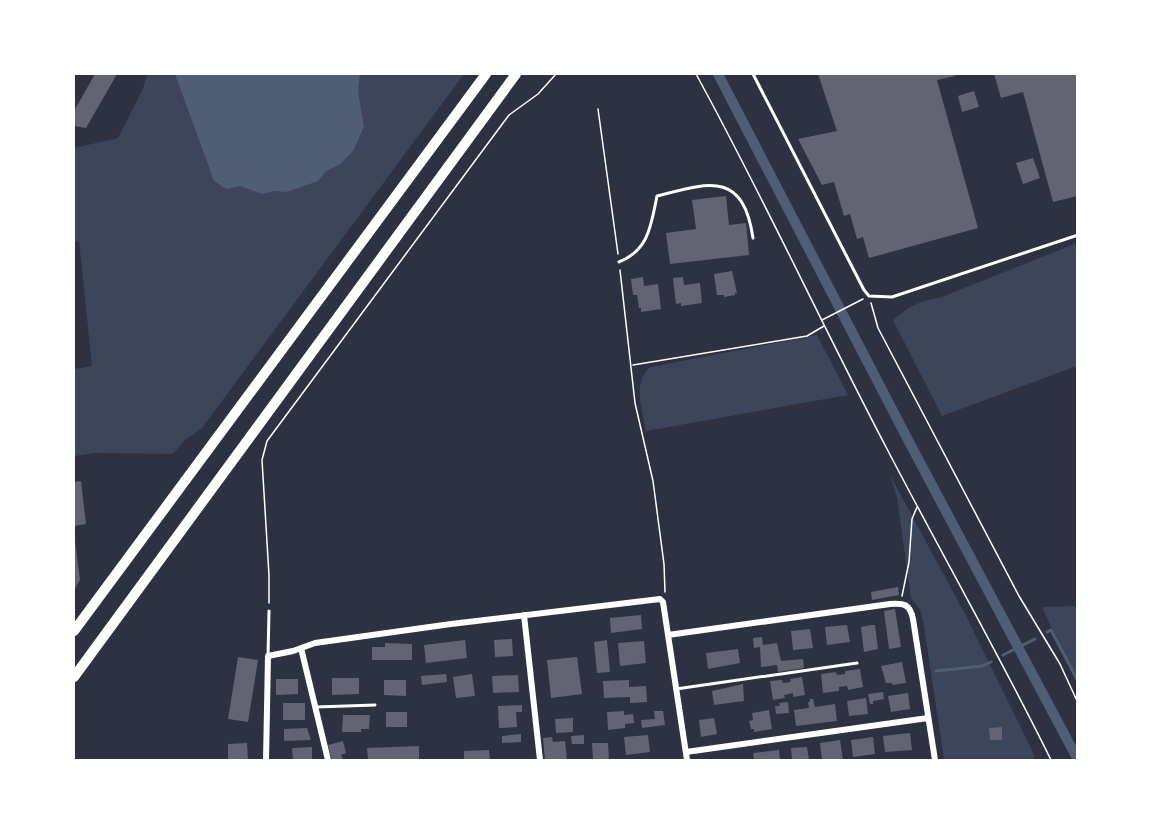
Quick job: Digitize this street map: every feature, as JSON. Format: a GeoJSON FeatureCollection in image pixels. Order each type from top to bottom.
{"type":"FeatureCollection","features":[{"type":"Feature","properties":{"kind":"highway"},"geometry":{"type":"LineString","coordinates":[[74,631],[486,74]]}},
{"type":"Feature","properties":{"kind":"highway"},"geometry":{"type":"LineString","coordinates":[[74,677],[516,74]]}},
{"type":"Feature","properties":{"kind":"street"},"geometry":{"type":"LineString","coordinates":[[266,760],[268,656],[326,642],[651,599],[660,599],[663,602],[687,760]]}},
{"type":"Feature","properties":{"kind":"street"},"geometry":{"type":"LineString","coordinates":[[668,635],[900,603],[908,605],[911,610],[935,760]]}},
{"type":"Feature","properties":{"kind":"street"},"geometry":{"type":"LineString","coordinates":[[524,615],[540,760]]}},
{"type":"Feature","properties":{"kind":"street"},"geometry":{"type":"LineString","coordinates":[[301,648],[328,760]]}},
{"type":"Feature","properties":{"kind":"street"},"geometry":{"type":"LineString","coordinates":[[686,752],[928,718]]}},
{"type":"Feature","properties":{"kind":"lane"},"geometry":{"type":"LineString","coordinates":[[753,74],[869,296],[892,297],[1077,235]]}},
{"type":"Feature","properties":{"kind":"lane"},"geometry":{"type":"LineString","coordinates":[[619,262],[640,250],[651,227],[657,196],[704,184],[724,186],[733,191],[751,221],[753,238]]}},
{"type":"Feature","properties":{"kind":"lane"},"geometry":{"type":"LineString","coordinates":[[268,656],[269,611]]}},
{"type":"Feature","properties":{"kind":"lane"},"geometry":{"type":"LineString","coordinates":[[676,689],[857,663]]}},
{"type":"Feature","properties":{"kind":"lane"},"geometry":{"type":"LineString","coordinates":[[316,707],[375,705]]}},
{"type":"Feature","properties":{"kind":"path"},"geometry":{"type":"LineString","coordinates":[[269,611],[262,460],[267,441],[509,115],[538,94],[556,74]]}},
{"type":"Feature","properties":{"kind":"path"},"geometry":{"type":"LineString","coordinates":[[696,74],[1051,760]]}},
{"type":"Feature","properties":{"kind":"path"},"geometry":{"type":"LineString","coordinates":[[598,109],[633,365],[635,403],[653,481],[664,564],[666,588],[663,602]]}},
{"type":"Feature","properties":{"kind":"path"},"geometry":{"type":"LineString","coordinates":[[869,296],[878,328],[888,348],[1013,586],[1060,664],[1077,702]]}},
{"type":"Feature","properties":{"kind":"path"},"geometry":{"type":"LineString","coordinates":[[822,320],[856,302]]}},
{"type":"Feature","properties":{"kind":"path"},"geometry":{"type":"LineString","coordinates":[[633,365],[807,336],[825,326]]}},
{"type":"Feature","properties":{"kind":"path"},"geometry":{"type":"LineString","coordinates":[[900,603],[909,562],[912,519],[918,506]]}},
{"type":"Feature","properties":{"kind":"shaded area"},"geometry":{"type":"Polygon","coordinates":[[[147,74],[464,74],[202,428],[184,441],[173,454],[96,453],[74,456],[74,369],[92,366],[79,241],[74,241],[74,148],[118,138],[143,89],[147,74]]]}},
{"type":"Feature","properties":{"kind":"shaded area"},"geometry":{"type":"Polygon","coordinates":[[[175,74],[360,74],[358,91],[364,127],[353,151],[339,165],[326,171],[318,181],[287,192],[274,191],[262,194],[240,186],[226,189],[214,181],[175,74]]]}},
{"type":"Feature","properties":{"kind":"shaded area"},"geometry":{"type":"Polygon","coordinates":[[[1077,243],[1077,366],[942,416],[893,320],[920,302],[939,298],[1077,243]]]}},
{"type":"Feature","properties":{"kind":"shaded area"},"geometry":{"type":"Polygon","coordinates":[[[817,335],[848,395],[646,431],[640,389],[644,374],[650,367],[817,335]]]}},
{"type":"Feature","properties":{"kind":"shaded area"},"geometry":{"type":"Polygon","coordinates":[[[890,475],[965,614],[1035,756],[1033,760],[944,760],[923,620],[920,610],[911,598],[897,498],[890,475]]]}},
{"type":"Feature","properties":{"kind":"shaded area"},"geometry":{"type":"Polygon","coordinates":[[[1078,606],[1077,684],[1042,607],[1078,606]]]}},
{"type":"Feature","properties":{"kind":"building"},"geometry":{"type":"Polygon","coordinates":[[[95,74],[117,74],[86,128],[74,126],[74,111],[95,74]]]}},
{"type":"Feature","properties":{"kind":"building"},"geometry":{"type":"Polygon","coordinates":[[[818,74],[954,74],[955,76],[937,80],[978,228],[869,258],[863,237],[857,239],[850,214],[844,216],[834,182],[822,185],[798,139],[837,131],[818,74]]]}},
{"type":"Feature","properties":{"kind":"building"},"geometry":{"type":"Polygon","coordinates":[[[994,74],[1077,74],[1077,196],[1053,202],[1023,92],[1001,98],[994,74]]]}},
{"type":"Feature","properties":{"kind":"building"},"geometry":{"type":"Polygon","coordinates":[[[974,91],[979,107],[962,112],[958,96],[974,91]]]}},
{"type":"Feature","properties":{"kind":"building"},"geometry":{"type":"Polygon","coordinates":[[[1033,158],[1040,178],[1023,184],[1016,163],[1033,158]]]}},
{"type":"Feature","properties":{"kind":"building"},"geometry":{"type":"Polygon","coordinates":[[[726,196],[729,225],[746,223],[749,255],[670,264],[666,233],[696,229],[692,200],[726,196]]]}},
{"type":"Feature","properties":{"kind":"building"},"geometry":{"type":"Polygon","coordinates":[[[732,271],[737,293],[724,297],[724,295],[717,295],[714,274],[732,271]]]}},
{"type":"Feature","properties":{"kind":"building"},"geometry":{"type":"Polygon","coordinates":[[[643,277],[644,286],[658,284],[661,309],[641,312],[637,295],[633,295],[631,279],[643,277]]]}},
{"type":"Feature","properties":{"kind":"building"},"geometry":{"type":"Polygon","coordinates":[[[683,277],[684,285],[700,283],[702,303],[681,306],[681,303],[676,304],[673,278],[683,277]]]}},
{"type":"Feature","properties":{"kind":"building"},"geometry":{"type":"Polygon","coordinates":[[[81,481],[86,524],[74,526],[74,482],[81,481]]]}},
{"type":"Feature","properties":{"kind":"building"},"geometry":{"type":"Polygon","coordinates":[[[74,533],[80,580],[74,590],[74,533]]]}},
{"type":"Feature","properties":{"kind":"building"},"geometry":{"type":"Polygon","coordinates":[[[898,587],[899,595],[872,600],[871,592],[898,587]]]}},
{"type":"Feature","properties":{"kind":"building"},"geometry":{"type":"Polygon","coordinates":[[[895,609],[901,647],[889,649],[884,611],[895,609]]]}},
{"type":"Feature","properties":{"kind":"building"},"geometry":{"type":"Polygon","coordinates":[[[641,615],[642,629],[611,633],[610,618],[641,615]]]}},
{"type":"Feature","properties":{"kind":"building"},"geometry":{"type":"Polygon","coordinates":[[[847,625],[850,642],[827,645],[825,627],[847,625]]]}},
{"type":"Feature","properties":{"kind":"building"},"geometry":{"type":"Polygon","coordinates":[[[875,625],[878,649],[864,652],[861,627],[875,625]]]}},
{"type":"Feature","properties":{"kind":"building"},"geometry":{"type":"Polygon","coordinates":[[[810,629],[813,648],[793,650],[791,631],[810,629]]]}},
{"type":"Feature","properties":{"kind":"building"},"geometry":{"type":"Polygon","coordinates":[[[762,637],[763,645],[777,643],[781,661],[803,659],[804,668],[778,672],[777,665],[761,667],[760,647],[754,648],[753,638],[762,637]]]}},
{"type":"Feature","properties":{"kind":"building"},"geometry":{"type":"Polygon","coordinates":[[[512,639],[513,656],[495,657],[494,640],[512,639]]]}},
{"type":"Feature","properties":{"kind":"building"},"geometry":{"type":"Polygon","coordinates":[[[465,640],[467,658],[426,663],[424,645],[465,640]]]}},
{"type":"Feature","properties":{"kind":"building"},"geometry":{"type":"Polygon","coordinates":[[[607,640],[610,672],[597,673],[594,642],[607,640]]]}},
{"type":"Feature","properties":{"kind":"building"},"geometry":{"type":"Polygon","coordinates":[[[644,641],[646,663],[620,666],[618,643],[644,641]]]}},
{"type":"Feature","properties":{"kind":"building"},"geometry":{"type":"Polygon","coordinates":[[[385,643],[412,644],[412,660],[372,660],[372,647],[385,647],[385,643]]]}},
{"type":"Feature","properties":{"kind":"building"},"geometry":{"type":"Polygon","coordinates":[[[738,649],[740,663],[708,669],[706,653],[738,649]]]}},
{"type":"Feature","properties":{"kind":"building"},"geometry":{"type":"Polygon","coordinates":[[[238,657],[258,660],[248,722],[228,719],[238,657]]]}},
{"type":"Feature","properties":{"kind":"building"},"geometry":{"type":"Polygon","coordinates":[[[577,657],[582,694],[551,698],[547,660],[577,657]]]}},
{"type":"Feature","properties":{"kind":"building"},"geometry":{"type":"Polygon","coordinates":[[[902,662],[906,683],[892,685],[892,683],[886,683],[881,666],[902,662]]]}},
{"type":"Feature","properties":{"kind":"building"},"geometry":{"type":"Polygon","coordinates":[[[860,669],[863,687],[848,690],[847,686],[839,687],[839,691],[823,693],[821,674],[836,672],[837,675],[845,674],[845,671],[860,669]]]}},
{"type":"Feature","properties":{"kind":"building"},"geometry":{"type":"Polygon","coordinates":[[[446,674],[447,682],[422,685],[421,676],[446,674]]]}},
{"type":"Feature","properties":{"kind":"building"},"geometry":{"type":"Polygon","coordinates":[[[472,674],[475,696],[456,698],[453,677],[472,674]]]}},
{"type":"Feature","properties":{"kind":"building"},"geometry":{"type":"Polygon","coordinates":[[[518,675],[519,692],[493,693],[492,676],[518,675]]]}},
{"type":"Feature","properties":{"kind":"building"},"geometry":{"type":"Polygon","coordinates":[[[802,677],[805,695],[793,697],[793,693],[784,695],[785,698],[773,700],[770,681],[791,682],[790,679],[802,677]]]}},
{"type":"Feature","properties":{"kind":"building"},"geometry":{"type":"Polygon","coordinates":[[[332,678],[359,678],[359,694],[332,695],[332,678]]]}},
{"type":"Feature","properties":{"kind":"building"},"geometry":{"type":"Polygon","coordinates":[[[276,679],[298,679],[298,694],[276,695],[276,679]]]}},
{"type":"Feature","properties":{"kind":"building"},"geometry":{"type":"Polygon","coordinates":[[[384,680],[406,680],[406,696],[384,695],[384,680]]]}},
{"type":"Feature","properties":{"kind":"building"},"geometry":{"type":"Polygon","coordinates":[[[629,680],[629,687],[646,686],[647,702],[630,703],[630,697],[604,698],[603,681],[629,680]]]}},
{"type":"Feature","properties":{"kind":"building"},"geometry":{"type":"Polygon","coordinates":[[[743,684],[744,701],[714,705],[712,691],[743,684]]]}},
{"type":"Feature","properties":{"kind":"building"},"geometry":{"type":"Polygon","coordinates":[[[883,692],[884,699],[873,701],[873,704],[870,704],[868,694],[883,692]]]}},
{"type":"Feature","properties":{"kind":"building"},"geometry":{"type":"Polygon","coordinates":[[[908,693],[910,709],[891,712],[888,696],[908,693]]]}},
{"type":"Feature","properties":{"kind":"building"},"geometry":{"type":"Polygon","coordinates":[[[866,698],[868,714],[849,716],[847,701],[866,698]]]}},
{"type":"Feature","properties":{"kind":"building"},"geometry":{"type":"Polygon","coordinates":[[[810,699],[813,699],[815,707],[835,704],[837,721],[796,726],[794,710],[809,708],[810,699]]]}},
{"type":"Feature","properties":{"kind":"building"},"geometry":{"type":"Polygon","coordinates":[[[788,702],[789,713],[776,714],[775,706],[788,702]]]}},
{"type":"Feature","properties":{"kind":"building"},"geometry":{"type":"Polygon","coordinates":[[[283,703],[305,703],[305,720],[283,720],[283,703]]]}},
{"type":"Feature","properties":{"kind":"building"},"geometry":{"type":"Polygon","coordinates":[[[522,705],[522,712],[516,712],[517,727],[499,728],[498,706],[522,705]]]}},
{"type":"Feature","properties":{"kind":"building"},"geometry":{"type":"Polygon","coordinates":[[[769,710],[772,729],[754,732],[749,721],[753,720],[752,713],[769,710]]]}},
{"type":"Feature","properties":{"kind":"building"},"geometry":{"type":"Polygon","coordinates":[[[624,711],[624,715],[633,714],[634,723],[625,724],[625,728],[608,730],[607,712],[624,711]]]}},
{"type":"Feature","properties":{"kind":"building"},"geometry":{"type":"Polygon","coordinates":[[[654,711],[663,711],[665,725],[642,728],[641,720],[655,719],[654,711]]]}},
{"type":"Feature","properties":{"kind":"building"},"geometry":{"type":"Polygon","coordinates":[[[386,712],[407,712],[407,727],[386,727],[386,712]]]}},
{"type":"Feature","properties":{"kind":"building"},"geometry":{"type":"Polygon","coordinates":[[[343,715],[370,715],[369,729],[361,729],[361,732],[342,732],[343,715]]]}},
{"type":"Feature","properties":{"kind":"building"},"geometry":{"type":"Polygon","coordinates":[[[573,718],[573,732],[556,733],[555,719],[573,718]]]}},
{"type":"Feature","properties":{"kind":"building"},"geometry":{"type":"Polygon","coordinates":[[[714,718],[717,734],[701,737],[699,720],[714,718]]]}},
{"type":"Feature","properties":{"kind":"building"},"geometry":{"type":"Polygon","coordinates":[[[1002,727],[1002,740],[990,740],[989,728],[1002,727]]]}},
{"type":"Feature","properties":{"kind":"building"},"geometry":{"type":"Polygon","coordinates":[[[307,728],[311,740],[284,741],[284,729],[307,728]]]}},
{"type":"Feature","properties":{"kind":"building"},"geometry":{"type":"Polygon","coordinates":[[[910,733],[912,750],[885,752],[883,736],[910,733]]]}},
{"type":"Feature","properties":{"kind":"building"},"geometry":{"type":"Polygon","coordinates":[[[521,734],[521,742],[502,743],[502,736],[521,734]]]}},
{"type":"Feature","properties":{"kind":"building"},"geometry":{"type":"Polygon","coordinates":[[[584,735],[584,744],[572,744],[571,736],[584,735]]]}},
{"type":"Feature","properties":{"kind":"building"},"geometry":{"type":"Polygon","coordinates":[[[648,735],[650,752],[626,755],[624,737],[648,735]]]}},
{"type":"Feature","properties":{"kind":"building"},"geometry":{"type":"Polygon","coordinates":[[[552,737],[553,742],[565,741],[567,760],[545,760],[543,738],[552,737]]]}},
{"type":"Feature","properties":{"kind":"building"},"geometry":{"type":"Polygon","coordinates":[[[873,737],[875,754],[853,757],[851,740],[873,737]]]}},
{"type":"Feature","properties":{"kind":"building"},"geometry":{"type":"Polygon","coordinates":[[[840,740],[843,760],[822,760],[820,743],[840,740]]]}},
{"type":"Feature","properties":{"kind":"building"},"geometry":{"type":"Polygon","coordinates":[[[343,741],[346,753],[341,755],[343,760],[332,760],[328,745],[343,741]]]}},
{"type":"Feature","properties":{"kind":"building"},"geometry":{"type":"Polygon","coordinates":[[[247,743],[248,760],[228,760],[228,744],[247,743]]]}},
{"type":"Feature","properties":{"kind":"building"},"geometry":{"type":"Polygon","coordinates":[[[592,743],[608,743],[609,760],[593,760],[592,743]]]}},
{"type":"Feature","properties":{"kind":"building"},"geometry":{"type":"Polygon","coordinates":[[[419,746],[419,760],[368,760],[367,748],[419,746]]]}},
{"type":"Feature","properties":{"kind":"building"},"geometry":{"type":"Polygon","coordinates":[[[312,747],[312,759],[293,760],[292,748],[312,747]]]}},
{"type":"Feature","properties":{"kind":"building"},"geometry":{"type":"Polygon","coordinates":[[[807,747],[809,760],[792,760],[791,748],[807,747]]]}},
{"type":"Feature","properties":{"kind":"building"},"geometry":{"type":"Polygon","coordinates":[[[489,750],[490,760],[464,760],[464,751],[489,750]]]}},
{"type":"Feature","properties":{"kind":"building"},"geometry":{"type":"Polygon","coordinates":[[[779,750],[780,760],[754,760],[753,753],[779,750]]]}},
{"type":"Feature","properties":{"kind":"waterway"},"geometry":{"type":"LineString","coordinates":[[718,74],[1078,760]]}},
{"type":"Feature","properties":{"kind":"waterway"},"geometry":{"type":"LineString","coordinates":[[1047,632],[1051,630],[1078,681]]}},
{"type":"Feature","properties":{"kind":"waterway"},"geometry":{"type":"LineString","coordinates":[[1003,655],[1035,639]]}},
{"type":"Feature","properties":{"kind":"waterway"},"geometry":{"type":"LineString","coordinates":[[936,671],[982,666],[991,662]]}}]}
